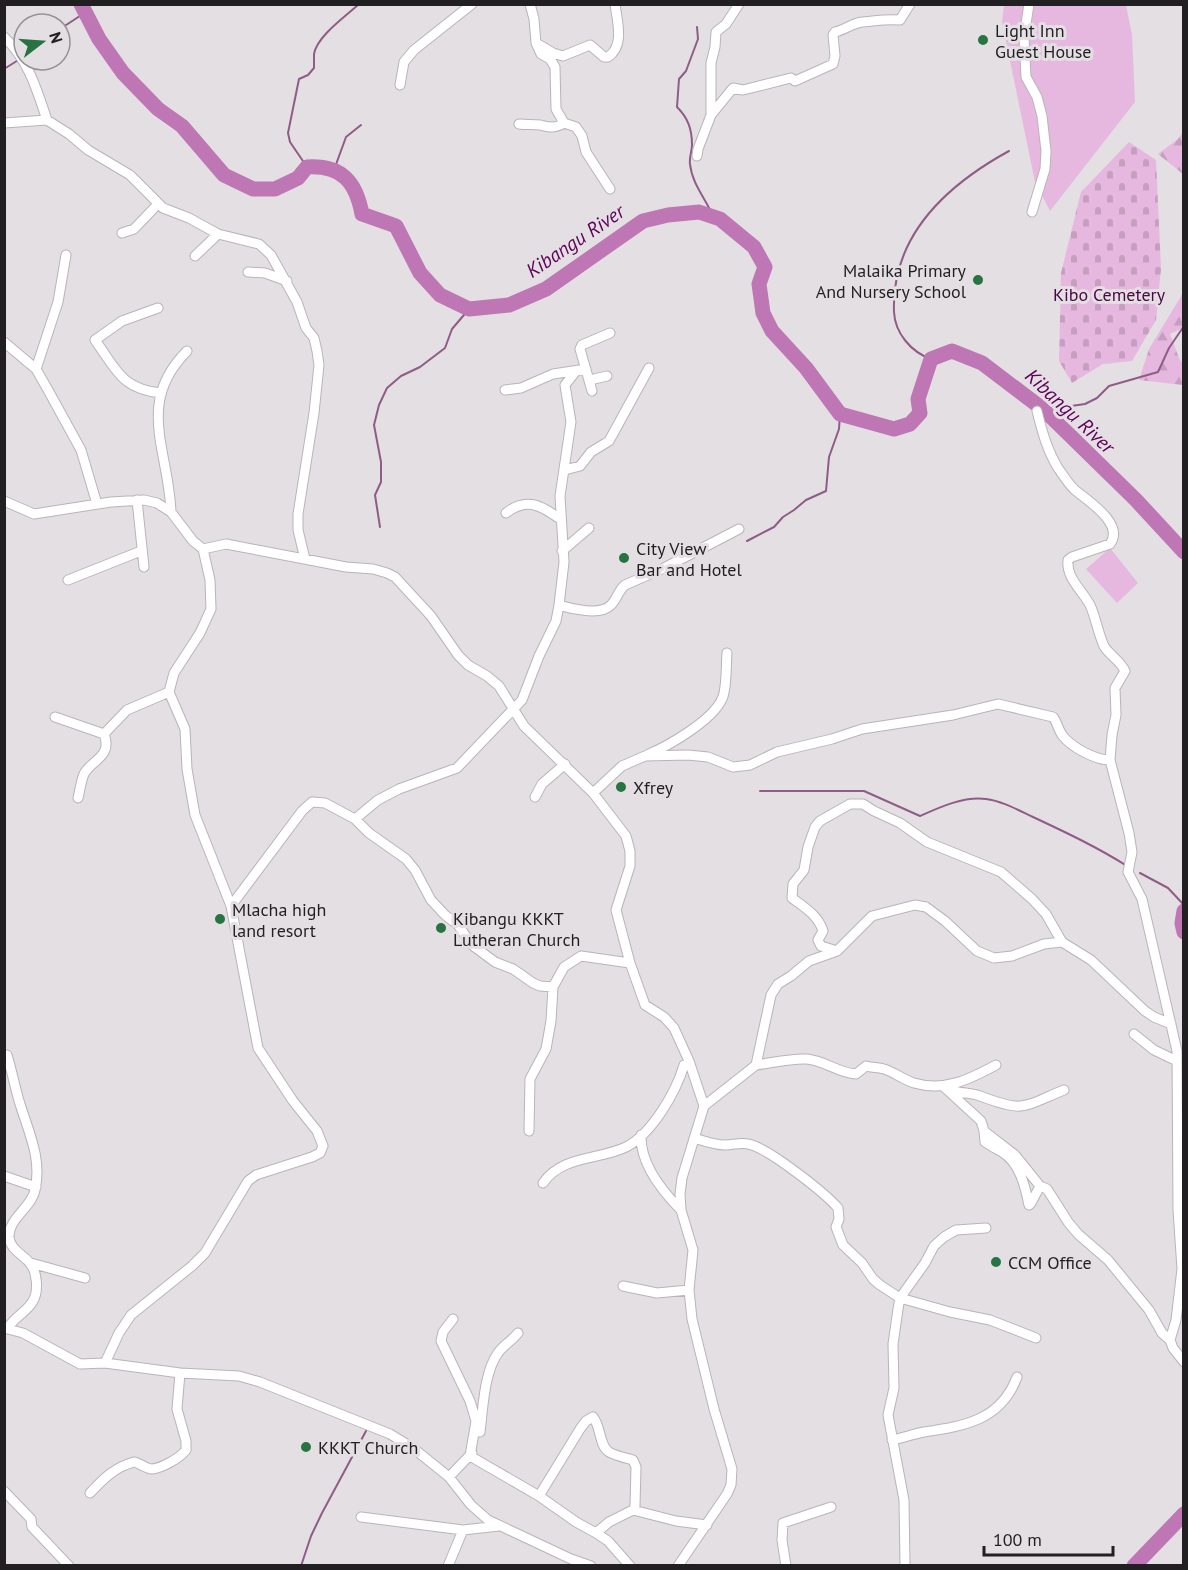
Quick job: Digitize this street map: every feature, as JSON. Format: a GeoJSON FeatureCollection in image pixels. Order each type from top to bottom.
{"type":"FeatureCollection","features":[{"type":"Feature","properties":{"kind":"street"},"geometry":{"type":"LineString","coordinates":[[400,85],[404,62],[414,50],[472,4]]}},
{"type":"Feature","properties":{"kind":"street"},"geometry":{"type":"LineString","coordinates":[[530,4],[536,43],[541,54],[550,59],[555,67],[556,109],[564,123]]}},
{"type":"Feature","properties":{"kind":"street"},"geometry":{"type":"LineString","coordinates":[[536,43],[563,56],[590,45],[604,57],[608,57],[615,51],[617,45],[615,4]]}},
{"type":"Feature","properties":{"kind":"street"},"geometry":{"type":"LineString","coordinates":[[711,115],[711,63],[716,32],[726,24],[738,4]]}},
{"type":"Feature","properties":{"kind":"street"},"geometry":{"type":"LineString","coordinates":[[697,156],[711,115],[733,88],[743,90],[791,78],[795,81],[830,66],[835,56],[833,34],[835,32],[845,30],[860,22],[900,20],[910,4]]}},
{"type":"Feature","properties":{"kind":"street"},"geometry":{"type":"LineString","coordinates":[[1029,4],[1024,37],[1026,77],[1037,97],[1042,116],[1046,151],[1045,170],[1032,212]]}},
{"type":"Feature","properties":{"kind":"street"},"geometry":{"type":"LineString","coordinates":[[4,37],[22,58],[33,79],[47,120]]}},
{"type":"Feature","properties":{"kind":"street"},"geometry":{"type":"LineString","coordinates":[[4,123],[47,120],[88,150],[130,174],[158,204],[218,234],[259,244],[272,255],[287,281],[306,328],[314,338],[319,365],[298,514],[298,530],[305,559]]}},
{"type":"Feature","properties":{"kind":"street"},"geometry":{"type":"LineString","coordinates":[[519,124],[540,125],[548,128],[564,123],[572,124],[579,130],[586,152],[610,189]]}},
{"type":"Feature","properties":{"kind":"street"},"geometry":{"type":"LineString","coordinates":[[122,233],[134,230],[158,204]]}},
{"type":"Feature","properties":{"kind":"street"},"geometry":{"type":"LineString","coordinates":[[195,256],[218,234]]}},
{"type":"Feature","properties":{"kind":"street"},"geometry":{"type":"LineString","coordinates":[[36,369],[58,302],[66,255]]}},
{"type":"Feature","properties":{"kind":"street"},"geometry":{"type":"LineString","coordinates":[[248,272],[264,273],[287,281]]}},
{"type":"Feature","properties":{"kind":"street"},"geometry":{"type":"LineString","coordinates":[[159,308],[122,321],[95,339],[121,377],[132,386],[145,392],[161,393]]}},
{"type":"Feature","properties":{"kind":"street"},"geometry":{"type":"LineString","coordinates":[[592,391],[580,349],[582,345],[610,333]]}},
{"type":"Feature","properties":{"kind":"street"},"geometry":{"type":"LineString","coordinates":[[4,342],[36,369],[81,450],[97,504]]}},
{"type":"Feature","properties":{"kind":"street"},"geometry":{"type":"LineString","coordinates":[[171,512],[169,483],[158,430],[161,393],[175,363],[187,351]]}},
{"type":"Feature","properties":{"kind":"street"},"geometry":{"type":"LineString","coordinates":[[565,470],[580,466],[591,452],[609,441],[649,368]]}},
{"type":"Feature","properties":{"kind":"street"},"geometry":{"type":"LineString","coordinates":[[505,390],[520,388],[553,374],[586,369]]}},
{"type":"Feature","properties":{"kind":"street"},"geometry":{"type":"LineString","coordinates":[[355,819],[399,789],[456,768],[522,700],[541,650],[556,621],[559,605],[564,562],[560,496],[567,440],[572,422],[565,385],[576,371]]}},
{"type":"Feature","properties":{"kind":"street"},"geometry":{"type":"LineString","coordinates":[[590,380],[607,376]]}},
{"type":"Feature","properties":{"kind":"street"},"geometry":{"type":"LineString","coordinates":[[1037,411],[1046,444],[1058,468],[1074,489],[1092,502],[1113,529],[1113,539],[1110,544],[1072,557],[1068,560],[1067,568],[1089,603],[1105,647],[1120,662],[1125,671],[1115,688],[1116,715],[1110,743],[1110,760],[1130,833],[1131,852],[1128,872],[1137,885],[1142,899],[1171,1024],[1177,1061],[1178,1210],[1182,1269],[1176,1320],[1170,1340]]}},
{"type":"Feature","properties":{"kind":"street"},"geometry":{"type":"LineString","coordinates":[[137,500],[144,567]]}},
{"type":"Feature","properties":{"kind":"street"},"geometry":{"type":"LineString","coordinates":[[4,501],[34,514],[137,500],[157,503],[171,512],[193,541],[203,549],[210,580],[211,609],[204,627],[174,673],[169,692],[185,729],[187,769],[195,815],[231,906],[258,1048],[293,1101],[317,1131],[323,1146],[320,1153],[312,1157],[256,1175],[248,1181],[205,1253],[131,1315],[119,1333],[105,1363]]}},
{"type":"Feature","properties":{"kind":"street"},"geometry":{"type":"LineString","coordinates":[[506,513],[514,506],[535,505],[560,519]]}},
{"type":"Feature","properties":{"kind":"street"},"geometry":{"type":"LineString","coordinates":[[562,551],[589,528]]}},
{"type":"Feature","properties":{"kind":"street"},"geometry":{"type":"LineString","coordinates":[[559,605],[585,610],[607,609],[625,585],[664,568],[739,529]]}},
{"type":"Feature","properties":{"kind":"street"},"geometry":{"type":"LineString","coordinates":[[203,549],[226,544],[387,573],[395,577],[431,616],[463,661],[499,686],[512,710],[540,742],[593,793],[626,836],[630,851],[630,866],[616,910],[630,963],[645,1005],[664,1017],[674,1028],[704,1106]]}},
{"type":"Feature","properties":{"kind":"street"},"geometry":{"type":"LineString","coordinates":[[69,580],[141,551]]}},
{"type":"Feature","properties":{"kind":"street"},"geometry":{"type":"LineString","coordinates":[[593,793],[622,766],[690,731],[719,703],[723,696],[727,653]]}},
{"type":"Feature","properties":{"kind":"street"},"geometry":{"type":"LineString","coordinates":[[104,734],[127,711],[169,692]]}},
{"type":"Feature","properties":{"kind":"street"},"geometry":{"type":"LineString","coordinates":[[645,756],[688,755],[708,757],[733,767],[750,765],[777,752],[832,739],[862,729],[953,715],[1002,704],[1053,717],[1062,735],[1068,741],[1091,756],[1110,760]]}},
{"type":"Feature","properties":{"kind":"street"},"geometry":{"type":"LineString","coordinates":[[55,717],[104,734]]}},
{"type":"Feature","properties":{"kind":"street"},"geometry":{"type":"LineString","coordinates":[[78,798],[85,772],[104,753],[106,744],[104,734]]}},
{"type":"Feature","properties":{"kind":"street"},"geometry":{"type":"LineString","coordinates":[[535,797],[542,784],[565,764]]}},
{"type":"Feature","properties":{"kind":"street"},"geometry":{"type":"LineString","coordinates":[[231,906],[290,824],[309,804],[325,803],[355,819],[369,833],[406,859],[415,870],[431,900],[458,925],[472,945],[495,962],[513,969],[533,983],[553,987]]}},
{"type":"Feature","properties":{"kind":"street"},"geometry":{"type":"LineString","coordinates":[[837,951],[822,946],[818,940],[823,931],[821,925],[815,916],[792,898],[791,892],[793,884],[804,870],[815,827],[850,804],[863,804],[900,823],[927,842],[1002,873],[1046,914],[1062,942],[1091,960],[1145,1011],[1171,1024]]}},
{"type":"Feature","properties":{"kind":"street"},"geometry":{"type":"LineString","coordinates":[[756,1065],[768,1004],[775,988],[809,961],[837,951],[872,916],[915,905],[929,908],[977,951],[994,958],[1012,956],[1044,944],[1062,942]]}},
{"type":"Feature","properties":{"kind":"street"},"geometry":{"type":"LineString","coordinates":[[529,1131],[530,1079],[541,1062],[548,1042],[553,987],[564,967],[581,956],[630,963]]}},
{"type":"Feature","properties":{"kind":"street"},"geometry":{"type":"LineString","coordinates":[[1134,1034],[1154,1050],[1177,1061]]}},
{"type":"Feature","properties":{"kind":"street"},"geometry":{"type":"LineString","coordinates":[[7,1055],[36,1157],[36,1187],[32,1199],[10,1231],[9,1239],[18,1253],[31,1263],[85,1278]]}},
{"type":"Feature","properties":{"kind":"street"},"geometry":{"type":"LineString","coordinates":[[678,1566],[727,1494],[731,1485],[732,1469],[721,1436],[692,1319],[689,1290],[693,1250],[681,1210],[682,1178],[704,1106],[756,1065],[807,1059],[827,1064],[840,1072],[856,1074],[866,1066],[884,1069],[915,1083],[944,1087],[958,1093],[970,1093],[1008,1106],[1022,1107],[1034,1104],[1064,1089]]}},
{"type":"Feature","properties":{"kind":"street"},"geometry":{"type":"LineString","coordinates":[[543,1183],[548,1175],[561,1168],[582,1158],[626,1147],[641,1135],[662,1112],[679,1082],[684,1065]]}},
{"type":"Feature","properties":{"kind":"street"},"geometry":{"type":"LineString","coordinates":[[944,1087],[969,1080],[996,1065]]}},
{"type":"Feature","properties":{"kind":"street"},"geometry":{"type":"LineString","coordinates":[[944,1087],[981,1120],[985,1142],[1003,1153],[1016,1168],[1027,1189],[1030,1205],[1040,1186]]}},
{"type":"Feature","properties":{"kind":"street"},"geometry":{"type":"LineString","coordinates":[[984,1131],[1015,1155],[1040,1186],[1047,1189],[1078,1234],[1108,1260],[1149,1310],[1162,1333],[1170,1340],[1184,1362]]}},
{"type":"Feature","properties":{"kind":"street"},"geometry":{"type":"LineString","coordinates":[[641,1135],[642,1151],[648,1165],[681,1210]]}},
{"type":"Feature","properties":{"kind":"street"},"geometry":{"type":"LineString","coordinates":[[694,1138],[715,1144],[755,1145],[807,1182],[838,1208],[839,1219],[836,1227],[843,1245],[862,1263],[880,1286],[900,1298],[990,1320],[1036,1338]]}},
{"type":"Feature","properties":{"kind":"street"},"geometry":{"type":"LineString","coordinates":[[4,1176],[36,1187]]}},
{"type":"Feature","properties":{"kind":"street"},"geometry":{"type":"LineString","coordinates":[[905,1566],[904,1500],[888,1415],[894,1388],[894,1334],[900,1298],[934,1246],[944,1237],[956,1230],[986,1228]]}},
{"type":"Feature","properties":{"kind":"street"},"geometry":{"type":"LineString","coordinates":[[31,1263],[36,1282],[35,1297],[32,1303],[6,1328],[23,1334],[80,1364],[105,1363],[244,1378],[339,1413],[390,1434],[413,1448],[449,1477],[471,1505],[499,1526],[570,1559],[591,1566]]}},
{"type":"Feature","properties":{"kind":"street"},"geometry":{"type":"LineString","coordinates":[[623,1286],[657,1293],[689,1290]]}},
{"type":"Feature","properties":{"kind":"street"},"geometry":{"type":"LineString","coordinates":[[453,1319],[443,1332],[441,1341],[470,1401],[476,1421],[470,1456]]}},
{"type":"Feature","properties":{"kind":"street"},"geometry":{"type":"LineString","coordinates":[[449,1477],[470,1456],[480,1436],[483,1405],[491,1366],[499,1352],[518,1333]]}},
{"type":"Feature","properties":{"kind":"street"},"geometry":{"type":"LineString","coordinates":[[90,1493],[119,1467],[134,1462],[150,1469],[183,1455],[186,1450],[186,1441],[177,1409],[180,1372]]}},
{"type":"Feature","properties":{"kind":"street"},"geometry":{"type":"LineString","coordinates":[[892,1440],[969,1423],[1005,1402],[1017,1377]]}},
{"type":"Feature","properties":{"kind":"street"},"geometry":{"type":"LineString","coordinates":[[539,1496],[580,1428],[593,1417],[608,1452],[633,1460],[635,1463],[636,1494],[633,1510]]}},
{"type":"Feature","properties":{"kind":"street"},"geometry":{"type":"LineString","coordinates":[[470,1456],[539,1496],[608,1541],[630,1566]]}},
{"type":"Feature","properties":{"kind":"street"},"geometry":{"type":"LineString","coordinates":[[4,1491],[31,1519],[32,1527],[69,1566]]}},
{"type":"Feature","properties":{"kind":"street"},"geometry":{"type":"LineString","coordinates":[[786,1566],[782,1540],[783,1524],[831,1507]]}},
{"type":"Feature","properties":{"kind":"street"},"geometry":{"type":"LineString","coordinates":[[596,1533],[609,1522],[633,1510],[676,1521],[707,1525]]}},
{"type":"Feature","properties":{"kind":"street"},"geometry":{"type":"LineString","coordinates":[[361,1517],[463,1530],[499,1526]]}},
{"type":"Feature","properties":{"kind":"street"},"geometry":{"type":"LineString","coordinates":[[448,1566],[463,1530]]}},
{"type":"Feature","properties":{"kind":"green space"},"geometry":{"type":"Polygon","coordinates":[[[1004,5],[1126,5],[1132,35],[1135,102],[1050,211],[1035,182],[1002,22],[1004,5]]]}},
{"type":"Feature","properties":{"kind":"green space"},"geometry":{"type":"Polygon","coordinates":[[[1183,132],[1183,174],[1158,154],[1178,139],[1183,132]]]}},
{"type":"Feature","properties":{"kind":"green space","name":"Kibo Cemetery"},"geometry":{"type":"Polygon","coordinates":[[[1129,142],[1156,160],[1161,269],[1156,320],[1132,361],[1103,364],[1072,383],[1059,361],[1061,273],[1081,192],[1129,142]]]}},
{"type":"Feature","properties":{"kind":"green space"},"geometry":{"type":"Polygon","coordinates":[[[1183,293],[1183,328],[1170,334],[1183,364],[1183,385],[1139,380],[1149,349],[1183,293]]]}},
{"type":"Feature","properties":{"kind":"green space"},"geometry":{"type":"Polygon","coordinates":[[[1110,548],[1138,583],[1117,603],[1086,569],[1110,548]]]}},
{"type":"Feature","properties":{"kind":"waterway","name":"Kibangu River"},"geometry":{"type":"LineString","coordinates":[[81,4],[99,39],[123,73],[158,109],[182,126],[224,175],[253,189],[275,189],[298,178],[307,167],[330,169],[338,173],[345,178],[356,193],[362,214],[396,226],[420,273],[440,295],[469,309],[509,305],[546,289],[643,221],[668,215],[699,212],[720,219],[754,247],[765,267],[759,284],[763,313],[772,331],[806,368],[840,414],[894,429],[910,424],[920,413],[918,399],[931,359],[952,351],[982,363],[1044,410],[1136,500],[1184,552]]}},
{"type":"Feature","properties":{"kind":"waterway"},"geometry":{"type":"LineString","coordinates":[[307,167],[290,142],[288,133],[299,79],[308,75],[314,68],[314,54],[320,40],[359,4]]}},
{"type":"Feature","properties":{"kind":"waterway"},"geometry":{"type":"LineString","coordinates":[[72,21],[86,12]]}},
{"type":"Feature","properties":{"kind":"waterway"},"geometry":{"type":"LineString","coordinates":[[697,27],[698,39],[686,71],[679,79],[677,107],[687,120],[690,129],[692,145],[690,162],[693,178],[713,216]]}},
{"type":"Feature","properties":{"kind":"waterway"},"geometry":{"type":"LineString","coordinates":[[4,69],[12,64]]}},
{"type":"Feature","properties":{"kind":"waterway"},"geometry":{"type":"LineString","coordinates":[[334,170],[346,137],[361,125]]}},
{"type":"Feature","properties":{"kind":"waterway"},"geometry":{"type":"LineString","coordinates":[[931,359],[911,347],[897,327],[894,312],[896,285],[902,260],[927,216],[945,197],[964,180],[1009,151]]}},
{"type":"Feature","properties":{"kind":"waterway"},"geometry":{"type":"LineString","coordinates":[[380,527],[375,495],[381,482],[381,462],[374,425],[379,405],[387,388],[401,376],[420,367],[445,348],[452,329],[469,309]]}},
{"type":"Feature","properties":{"kind":"waterway"},"geometry":{"type":"LineString","coordinates":[[1044,410],[1085,404],[1097,398],[1109,386],[1158,372],[1169,348],[1184,326]]}},
{"type":"Feature","properties":{"kind":"waterway"},"geometry":{"type":"LineString","coordinates":[[747,541],[774,527],[783,517],[806,500],[826,491],[829,457],[839,429],[840,414]]}},
{"type":"Feature","properties":{"kind":"waterway"},"geometry":{"type":"LineString","coordinates":[[760,791],[864,791],[920,816],[969,799],[992,800],[1069,834],[1127,866]]}},
{"type":"Feature","properties":{"kind":"waterway"},"geometry":{"type":"LineString","coordinates":[[1140,873],[1168,888],[1184,905]]}},
{"type":"Feature","properties":{"kind":"waterway","name":"Kibangu River"},"geometry":{"type":"LineString","coordinates":[[1184,911],[1182,923],[1184,932]]}},
{"type":"Feature","properties":{"kind":"waterway"},"geometry":{"type":"LineString","coordinates":[[301,1566],[322,1513],[366,1431]]}},
{"type":"Feature","properties":{"kind":"waterway","name":"Kibangu River"},"geometry":{"type":"LineString","coordinates":[[1134,1566],[1184,1514]]}},
{"type":"Feature","properties":{"kind":"place","name":"Light Inn Guest House"},"geometry":{"type":"Point","coordinates":[983,40]}},
{"type":"Feature","properties":{"kind":"place","name":"Malaika Primary And Nursery School"},"geometry":{"type":"Point","coordinates":[978,280]}},
{"type":"Feature","properties":{"kind":"place","name":"City View Bar and Hotel"},"geometry":{"type":"Point","coordinates":[624,558]}},
{"type":"Feature","properties":{"kind":"place","name":"Xfrey"},"geometry":{"type":"Point","coordinates":[621,787]}},
{"type":"Feature","properties":{"kind":"place","name":"Mlacha high land resort"},"geometry":{"type":"Point","coordinates":[220,919]}},
{"type":"Feature","properties":{"kind":"place","name":"Kibangu KKKT Lutheran Church"},"geometry":{"type":"Point","coordinates":[441,928]}},
{"type":"Feature","properties":{"kind":"place","name":"CCM Office"},"geometry":{"type":"Point","coordinates":[996,1262]}},
{"type":"Feature","properties":{"kind":"place","name":"KKKT Church"},"geometry":{"type":"Point","coordinates":[306,1447]}}]}
